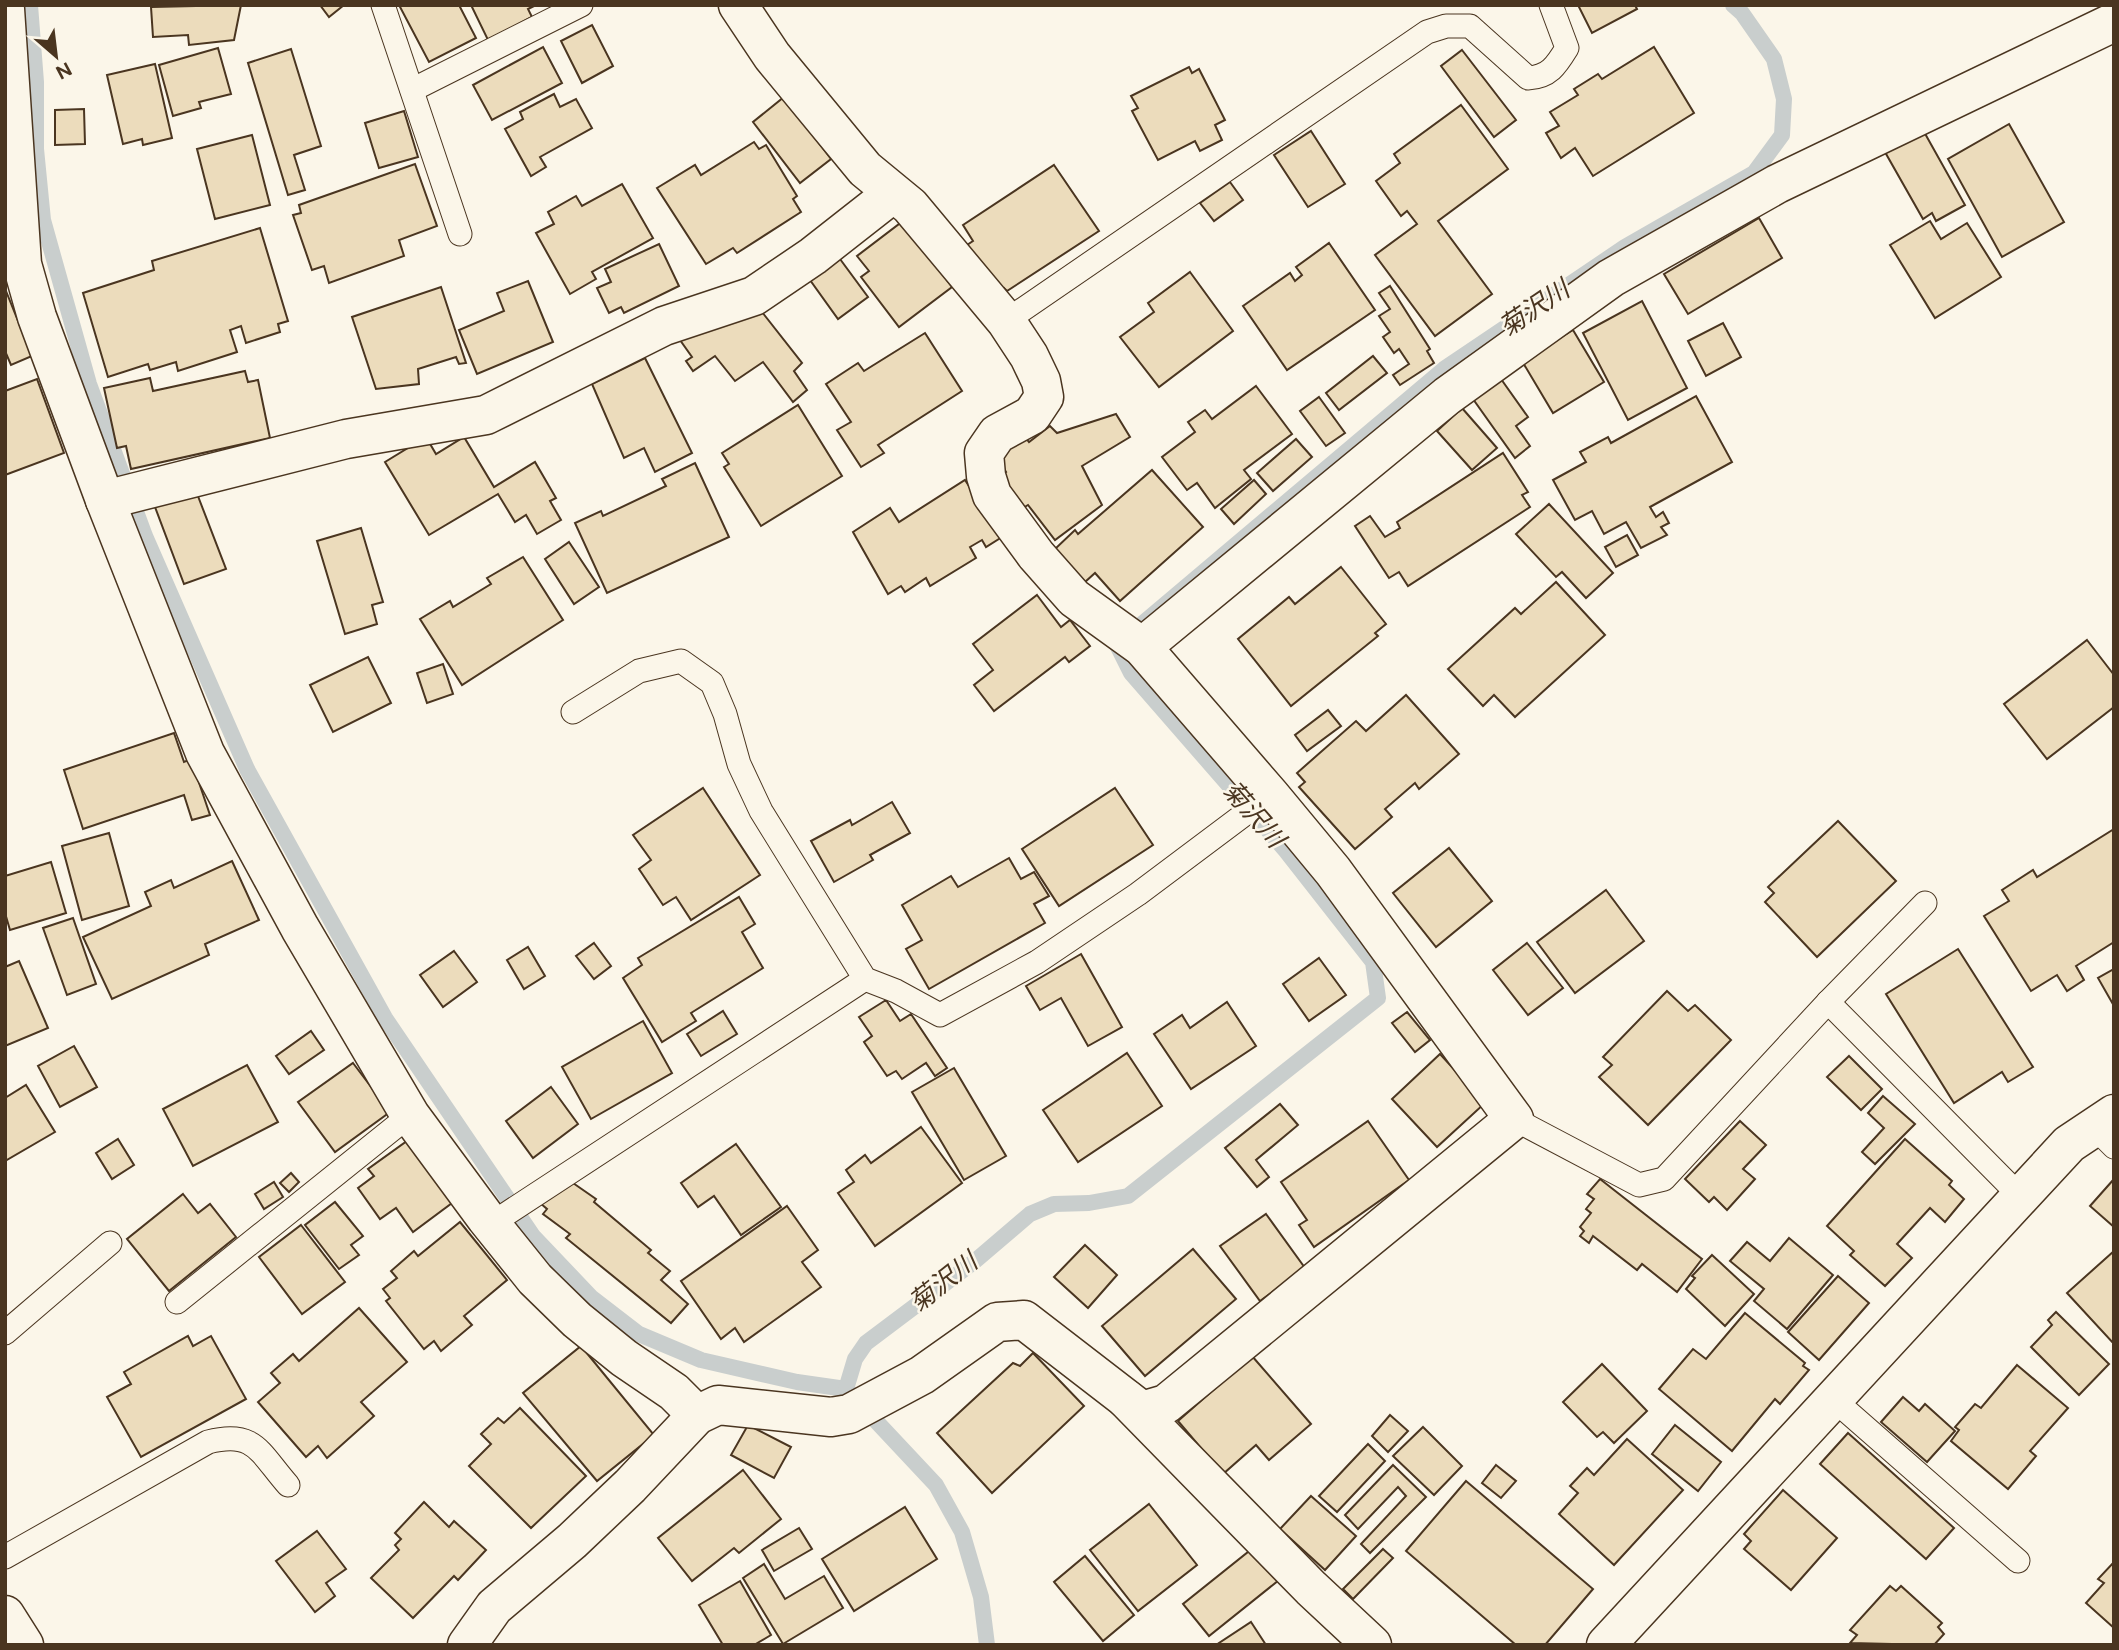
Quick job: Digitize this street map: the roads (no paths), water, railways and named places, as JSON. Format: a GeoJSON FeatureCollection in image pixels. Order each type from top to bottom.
{"type":"FeatureCollection","features":[{"type":"Feature","properties":{"kind":"street"},"geometry":{"type":"LineString","coordinates":[[467,1645],[494,1607],[572,1541],[630,1486],[697,1415],[718,1405],[831,1417],[849,1414],[922,1375],[997,1322],[1024,1320],[1142,1411],[1166,1404],[1514,1119],[1423,998],[1333,871],[1270,795],[1142,647],[1074,598],[1036,555],[992,495],[986,476],[984,453],[997,434],[1032,415],[1044,397],[1035,368],[1006,321],[910,206],[892,194],[865,169],[772,56],[738,5]]}},
{"type":"Feature","properties":{"kind":"street"},"geometry":{"type":"LineString","coordinates":[[5,9],[14,184],[22,264],[37,317],[105,500],[205,753],[300,928],[410,1115],[491,1224],[535,1279],[577,1320],[624,1358],[674,1392],[697,1415]]}},
{"type":"Feature","properties":{"kind":"street"},"geometry":{"type":"LineString","coordinates":[[1142,647],[1447,396],[1611,278],[1777,184],[2114,22]]}},
{"type":"Feature","properties":{"kind":"street"},"geometry":{"type":"LineString","coordinates":[[105,500],[346,439],[486,415],[664,326],[754,296],[813,256],[892,194]]}},
{"type":"Feature","properties":{"kind":"street"},"geometry":{"type":"LineString","coordinates":[[1606,1645],[2069,1144],[2107,1129]]}},
{"type":"Feature","properties":{"kind":"street"},"geometry":{"type":"LineString","coordinates":[[1126,1399],[1311,1588],[1372,1645]]}},
{"type":"Feature","properties":{"kind":"street"},"geometry":{"type":"LineString","coordinates":[[5,1615],[24,1645]]}},
{"type":"Feature","properties":{"kind":"lane"},"geometry":{"type":"LineString","coordinates":[[383,5],[460,234]]}},
{"type":"Feature","properties":{"kind":"lane"},"geometry":{"type":"LineString","coordinates":[[412,90],[582,5]]}},
{"type":"Feature","properties":{"kind":"lane"},"geometry":{"type":"LineString","coordinates":[[1006,321],[1427,32],[1446,26],[1470,26],[1528,78],[1542,77],[1555,67],[1567,48],[1551,5]]}},
{"type":"Feature","properties":{"kind":"lane"},"geometry":{"type":"LineString","coordinates":[[573,712],[639,671],[681,661],[712,683],[725,714],[739,764],[761,811],[865,979],[896,991],[940,1015],[957,1008],[1037,961],[1138,894],[1270,795]]}},
{"type":"Feature","properties":{"kind":"lane"},"geometry":{"type":"LineString","coordinates":[[1514,1119],[1639,1185],[1664,1179],[1828,1002],[1925,903]]}},
{"type":"Feature","properties":{"kind":"lane"},"geometry":{"type":"LineString","coordinates":[[491,1224],[865,979]]}},
{"type":"Feature","properties":{"kind":"lane"},"geometry":{"type":"LineString","coordinates":[[1828,1002],[2021,1197]]}},
{"type":"Feature","properties":{"kind":"lane"},"geometry":{"type":"LineString","coordinates":[[177,1302],[410,1115]]}},
{"type":"Feature","properties":{"kind":"lane"},"geometry":{"type":"LineString","coordinates":[[5,1334],[110,1243]]}},
{"type":"Feature","properties":{"kind":"lane"},"geometry":{"type":"LineString","coordinates":[[1833,1399],[2018,1561]]}},
{"type":"Feature","properties":{"kind":"lane"},"geometry":{"type":"LineString","coordinates":[[5,1557],[208,1442],[232,1436],[250,1441],[288,1485]]}},
{"type":"Feature","properties":{"kind":"waterway"},"geometry":{"type":"LineString","coordinates":[[30,5],[36,82],[36,149],[43,220],[89,384],[145,536],[247,769],[385,1018],[533,1236],[591,1297],[639,1334],[701,1360],[797,1382],[846,1389]]}},
{"type":"Feature","properties":{"kind":"waterway","name":"菊沢川"},"geometry":{"type":"LineString","coordinates":[[987,1645],[981,1597],[962,1532],[936,1485],[846,1389],[855,1359],[866,1343],[975,1261],[1030,1214],[1054,1204],[1089,1203],[1128,1196],[1378,998],[1373,962],[1286,851],[1131,673],[1117,645],[1444,369],[1625,247],[1754,173],[1782,135],[1784,99],[1774,59],[1742,13],[1733,5]]}}]}
